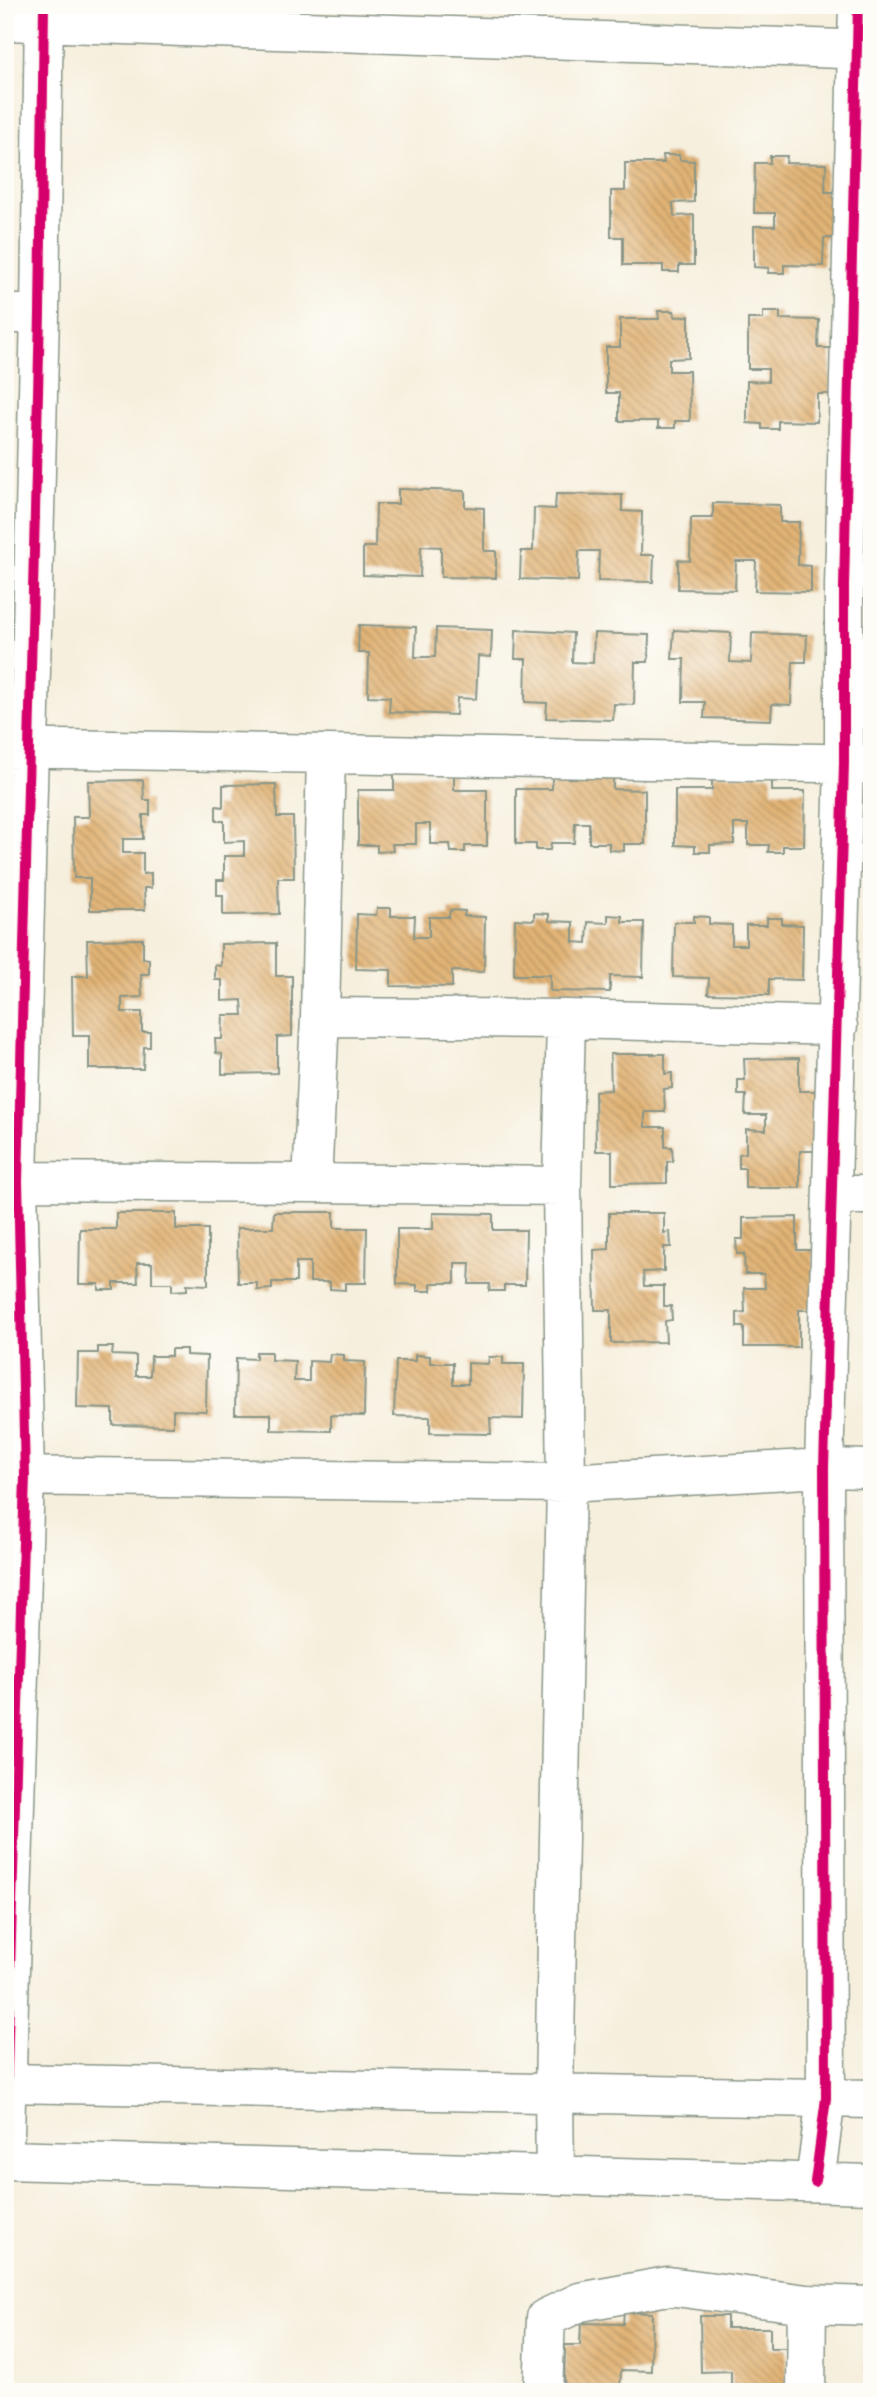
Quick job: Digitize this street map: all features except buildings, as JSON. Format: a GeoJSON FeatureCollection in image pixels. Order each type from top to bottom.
{"type":"FeatureCollection","features":[{"type":"Feature","properties":{"kind":"street"},"geometry":{"type":"LineString","coordinates":[[815,2182],[826,2098],[824,1468],[832,1195],[838,1026],[858,764],[844,587],[865,50],[858,5]]}},
{"type":"Feature","properties":{"kind":"street"},"geometry":{"type":"LineString","coordinates":[[5,21],[43,14],[335,19],[865,50]]}},
{"type":"Feature","properties":{"kind":"street"},"geometry":{"type":"LineString","coordinates":[[5,2134],[18,1181],[14,1010],[22,314],[43,14]]}},
{"type":"Feature","properties":{"kind":"street"},"geometry":{"type":"LineString","coordinates":[[18,748],[858,764]]}},
{"type":"Feature","properties":{"kind":"street"},"geometry":{"type":"LineString","coordinates":[[312,1183],[320,1017],[326,754]]}},
{"type":"Feature","properties":{"kind":"street"},"geometry":{"type":"LineString","coordinates":[[320,1017],[566,1019],[838,1026]]}},
{"type":"Feature","properties":{"kind":"street"},"geometry":{"type":"LineString","coordinates":[[555,2175],[554,2093],[566,1483],[562,1186],[566,1019]]}},
{"type":"Feature","properties":{"kind":"street"},"geometry":{"type":"LineString","coordinates":[[18,1181],[562,1186]]}},
{"type":"Feature","properties":{"kind":"street"},"geometry":{"type":"LineString","coordinates":[[832,1195],[872,1195]]}},
{"type":"Feature","properties":{"kind":"street"},"geometry":{"type":"LineString","coordinates":[[15,1476],[566,1483],[824,1468],[872,1469]]}},
{"type":"Feature","properties":{"kind":"street"},"geometry":{"type":"LineString","coordinates":[[6,2083],[872,2099]]}},
{"type":"Feature","properties":{"kind":"street"},"geometry":{"type":"LineString","coordinates":[[5,2160],[872,2184]]}},
{"type":"Feature","properties":{"kind":"street"},"geometry":{"type":"LineString","coordinates":[[543,2392],[546,2318],[580,2302],[668,2286],[807,2304],[872,2306]]}},
{"type":"Feature","properties":{"kind":"street"},"geometry":{"type":"LineString","coordinates":[[806,2392],[807,2304]]}},
{"type":"Feature","properties":{"kind":"cycle path"},"geometry":{"type":"LineString","coordinates":[[5,2134],[25,1476],[18,1181],[40,314],[44,5]]}},
{"type":"Feature","properties":{"kind":"cycle path"},"geometry":{"type":"LineString","coordinates":[[815,2182],[826,2098],[824,1468],[844,763],[844,587],[858,5]]}}]}
